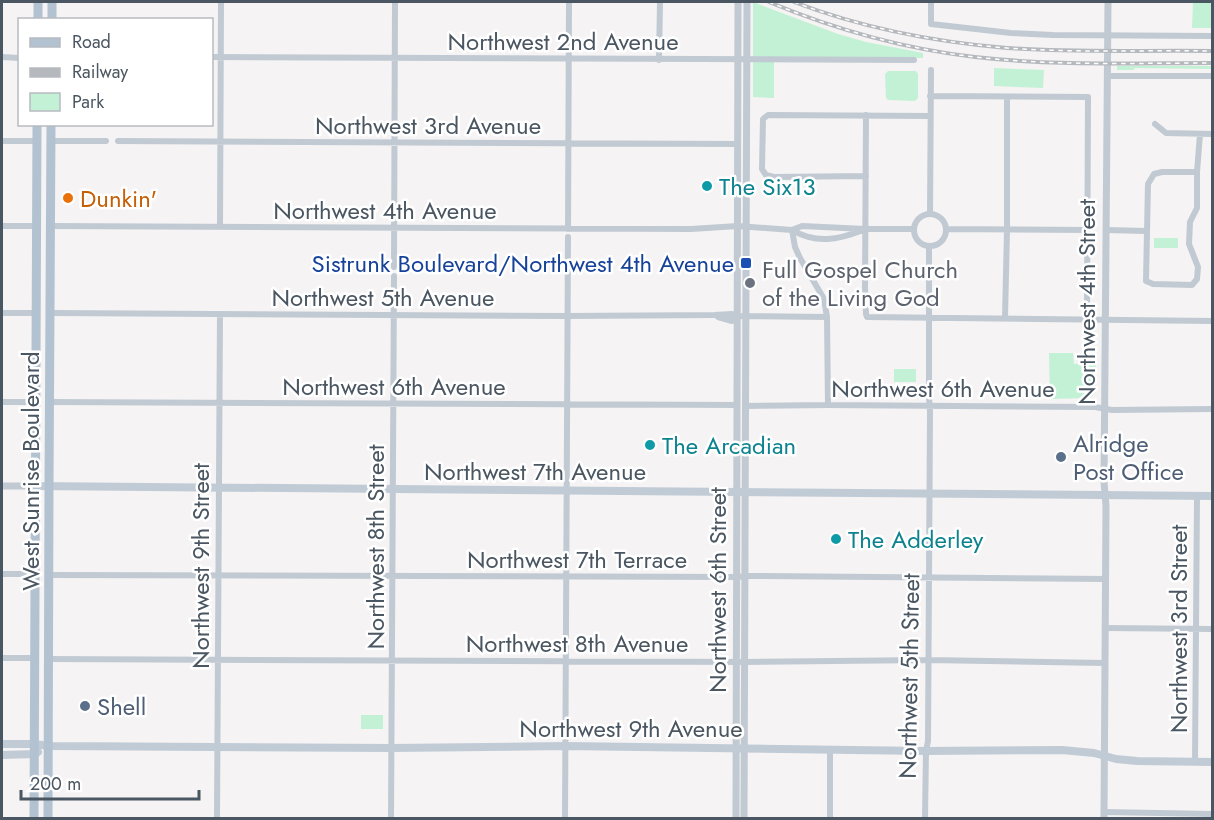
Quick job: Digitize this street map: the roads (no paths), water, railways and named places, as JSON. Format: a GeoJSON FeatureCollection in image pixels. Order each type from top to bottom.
{"type":"FeatureCollection","features":[{"type":"Feature","properties":{"kind":"main road"},"geometry":{"type":"LineString","coordinates":[[38,2],[38,18]]}},
{"type":"Feature","properties":{"kind":"main road"},"geometry":{"type":"LineString","coordinates":[[52,2],[52,18]]}},
{"type":"Feature","properties":{"kind":"main road","name":"West Sunrise Boulevard"},"geometry":{"type":"LineString","coordinates":[[34,819],[37,126]]}},
{"type":"Feature","properties":{"kind":"main road","name":"West Sunrise Boulevard"},"geometry":{"type":"LineString","coordinates":[[48,819],[51,126]]}},
{"type":"Feature","properties":{"kind":"main road"},"geometry":{"type":"LineString","coordinates":[[37,296],[41,308],[51,314]]}},
{"type":"Feature","properties":{"kind":"main road","name":"Northwest 7th Avenue"},"geometry":{"type":"LineString","coordinates":[[35,486],[1212,496]]}},
{"type":"Feature","properties":{"kind":"main road","name":"Northwest 9th Avenue"},"geometry":{"type":"LineString","coordinates":[[2,744],[35,749]]}},
{"type":"Feature","properties":{"kind":"main road","name":"Northwest 9th Avenue"},"geometry":{"type":"LineString","coordinates":[[2,755],[49,746],[391,748],[566,746],[926,751],[1062,750],[1137,761],[1212,762]]}},
{"type":"Feature","properties":{"kind":"street"},"geometry":{"type":"LineString","coordinates":[[220,226],[221,2]]}},
{"type":"Feature","properties":{"kind":"street"},"geometry":{"type":"LineString","coordinates":[[394,267],[395,2]]}},
{"type":"Feature","properties":{"kind":"street"},"geometry":{"type":"LineString","coordinates":[[568,2],[568,229]]}},
{"type":"Feature","properties":{"kind":"street"},"geometry":{"type":"LineString","coordinates":[[659,60],[660,2]]}},
{"type":"Feature","properties":{"kind":"street","name":"Northwest 6th Street"},"geometry":{"type":"LineString","coordinates":[[736,819],[744,662],[745,576],[737,405],[738,235],[742,226],[742,60],[738,2]]}},
{"type":"Feature","properties":{"kind":"street","name":"Northwest 6th Street"},"geometry":{"type":"LineString","coordinates":[[744,819],[736,662],[736,577],[745,406],[746,316],[738,144],[747,2]]}},
{"type":"Feature","properties":{"kind":"street"},"geometry":{"type":"LineString","coordinates":[[931,2],[931,24],[1053,35],[1212,36]]}},
{"type":"Feature","properties":{"kind":"street","name":"Northwest 4th Street"},"geometry":{"type":"LineString","coordinates":[[1104,815],[1108,2]]}},
{"type":"Feature","properties":{"kind":"street"},"geometry":{"type":"LineString","coordinates":[[2,57],[18,58]]}},
{"type":"Feature","properties":{"kind":"street","name":"Northwest 2nd Avenue"},"geometry":{"type":"LineString","coordinates":[[213,57],[914,60]]}},
{"type":"Feature","properties":{"kind":"street"},"geometry":{"type":"LineString","coordinates":[[930,214],[931,70]]}},
{"type":"Feature","properties":{"kind":"street"},"geometry":{"type":"LineString","coordinates":[[1107,76],[1212,76]]}},
{"type":"Feature","properties":{"kind":"street"},"geometry":{"type":"LineString","coordinates":[[930,96],[1088,97],[1087,319]]}},
{"type":"Feature","properties":{"kind":"street"},"geometry":{"type":"LineString","coordinates":[[1005,318],[1006,97]]}},
{"type":"Feature","properties":{"kind":"street"},"geometry":{"type":"LineString","coordinates":[[866,176],[774,177],[766,175],[762,169],[763,118],[768,115],[930,116]]}},
{"type":"Feature","properties":{"kind":"street"},"geometry":{"type":"LineString","coordinates":[[866,115],[867,317],[1212,321]]}},
{"type":"Feature","properties":{"kind":"street"},"geometry":{"type":"LineString","coordinates":[[1155,124],[1166,132],[1212,134]]}},
{"type":"Feature","properties":{"kind":"street"},"geometry":{"type":"LineString","coordinates":[[1197,172],[1162,172],[1154,174],[1148,184],[1146,281],[1153,284],[1192,285],[1197,279],[1198,267],[1189,244],[1190,222],[1197,208],[1200,134]]}},
{"type":"Feature","properties":{"kind":"street"},"geometry":{"type":"LineString","coordinates":[[2,141],[37,141]]}},
{"type":"Feature","properties":{"kind":"street"},"geometry":{"type":"LineString","coordinates":[[51,141],[106,141]]}},
{"type":"Feature","properties":{"kind":"street","name":"Northwest 3rd Avenue"},"geometry":{"type":"LineString","coordinates":[[118,141],[738,144]]}},
{"type":"Feature","properties":{"kind":"street"},"geometry":{"type":"LineString","coordinates":[[930,214],[943,220],[946,230],[941,242],[929,247],[916,240],[913,229],[920,217],[930,214]]}},
{"type":"Feature","properties":{"kind":"street"},"geometry":{"type":"LineString","coordinates":[[2,226],[36,226]]}},
{"type":"Feature","properties":{"kind":"street","name":"Northwest 4th Avenue"},"geometry":{"type":"LineString","coordinates":[[51,226],[568,229],[742,226],[792,230],[821,240],[842,238],[865,229]]}},
{"type":"Feature","properties":{"kind":"street","name":"Northwest 4th Avenue"},"geometry":{"type":"LineString","coordinates":[[792,230],[802,226],[913,229]]}},
{"type":"Feature","properties":{"kind":"street","name":"Northwest 4th Avenue"},"geometry":{"type":"LineString","coordinates":[[720,228],[738,235]]}},
{"type":"Feature","properties":{"kind":"street"},"geometry":{"type":"LineString","coordinates":[[792,230],[800,258],[824,299],[827,317],[828,405]]}},
{"type":"Feature","properties":{"kind":"street"},"geometry":{"type":"LineString","coordinates":[[946,230],[1088,230]]}},
{"type":"Feature","properties":{"kind":"street"},"geometry":{"type":"LineString","coordinates":[[1106,230],[1146,231]]}},
{"type":"Feature","properties":{"kind":"street"},"geometry":{"type":"LineString","coordinates":[[565,819],[568,237]]}},
{"type":"Feature","properties":{"kind":"street","name":"Northwest 5th Street"},"geometry":{"type":"LineString","coordinates":[[925,819],[928,741],[930,493],[929,247]]}},
{"type":"Feature","properties":{"kind":"street","name":"Northwest 8th Street"},"geometry":{"type":"LineString","coordinates":[[391,819],[394,276]]}},
{"type":"Feature","properties":{"kind":"street"},"geometry":{"type":"LineString","coordinates":[[2,313],[36,313]]}},
{"type":"Feature","properties":{"kind":"street","name":"Northwest 5th Avenue"},"geometry":{"type":"LineString","coordinates":[[51,314],[567,316],[732,314],[737,316],[827,317]]}},
{"type":"Feature","properties":{"kind":"street","name":"Northwest 9th Street"},"geometry":{"type":"LineString","coordinates":[[217,819],[220,314]]}},
{"type":"Feature","properties":{"kind":"street"},"geometry":{"type":"LineString","coordinates":[[2,402],[36,402]]}},
{"type":"Feature","properties":{"kind":"street","name":"Northwest 6th Avenue"},"geometry":{"type":"LineString","coordinates":[[50,402],[737,405]]}},
{"type":"Feature","properties":{"kind":"street","name":"Northwest 6th Avenue"},"geometry":{"type":"LineString","coordinates":[[745,406],[1212,409]]}},
{"type":"Feature","properties":{"kind":"street","name":"Northwest 7th Avenue"},"geometry":{"type":"LineString","coordinates":[[2,486],[35,486]]}},
{"type":"Feature","properties":{"kind":"street","name":"Northwest 3rd Street"},"geometry":{"type":"LineString","coordinates":[[1195,762],[1197,496]]}},
{"type":"Feature","properties":{"kind":"street"},"geometry":{"type":"LineString","coordinates":[[2,574],[35,574]]}},
{"type":"Feature","properties":{"kind":"street","name":"Northwest 7th Terrace"},"geometry":{"type":"LineString","coordinates":[[49,575],[1105,579]]}},
{"type":"Feature","properties":{"kind":"street"},"geometry":{"type":"LineString","coordinates":[[1105,628],[1212,629]]}},
{"type":"Feature","properties":{"kind":"street"},"geometry":{"type":"LineString","coordinates":[[2,658],[36,658]]}},
{"type":"Feature","properties":{"kind":"street","name":"Northwest 8th Avenue"},"geometry":{"type":"LineString","coordinates":[[49,659],[736,662],[928,660],[1105,663]]}},
{"type":"Feature","properties":{"kind":"street"},"geometry":{"type":"LineString","coordinates":[[830,750],[830,819]]}},
{"type":"Feature","properties":{"kind":"street"},"geometry":{"type":"LineString","coordinates":[[1104,815],[1212,814]]}},
{"type":"Feature","properties":{"kind":"railway"},"geometry":{"type":"LineString","coordinates":[[769,2],[870,37],[922,49],[975,57],[1064,63],[1212,63]]}},
{"type":"Feature","properties":{"kind":"railway"},"geometry":{"type":"LineString","coordinates":[[794,2],[872,26],[926,38],[980,45],[1058,50],[1212,51]]}},
{"type":"Feature","properties":{"kind":"place","name":"The Six13"},"geometry":{"type":"Point","coordinates":[707,186]}},
{"type":"Feature","properties":{"kind":"place","name":"Dunkin'"},"geometry":{"type":"Point","coordinates":[68,198]}},
{"type":"Feature","properties":{"kind":"place","name":"Sistrunk Boulevard/Northwest 4th Avenue"},"geometry":{"type":"Point","coordinates":[746,263]}},
{"type":"Feature","properties":{"kind":"place","name":"Full Gospel Church of the Living God"},"geometry":{"type":"Point","coordinates":[750,283]}},
{"type":"Feature","properties":{"kind":"place","name":"The Arcadian"},"geometry":{"type":"Point","coordinates":[650,445]}},
{"type":"Feature","properties":{"kind":"place","name":"Alridge Post Office"},"geometry":{"type":"Point","coordinates":[1061,457]}},
{"type":"Feature","properties":{"kind":"place","name":"The Adderley"},"geometry":{"type":"Point","coordinates":[836,539]}},
{"type":"Feature","properties":{"kind":"place","name":"Shell"},"geometry":{"type":"Point","coordinates":[85,706]}}]}
